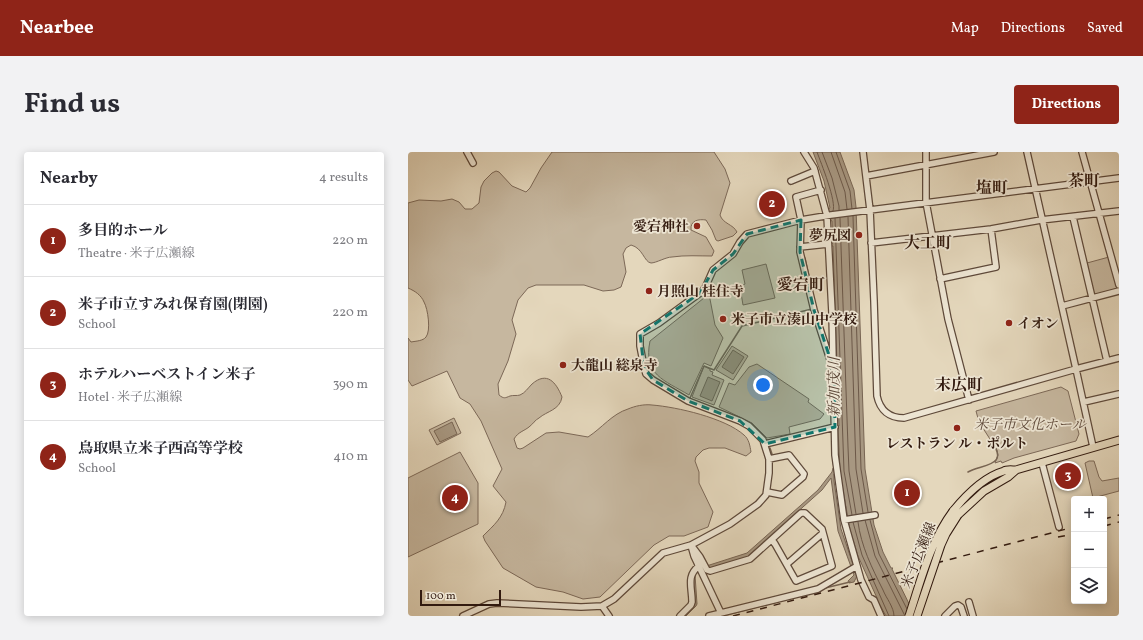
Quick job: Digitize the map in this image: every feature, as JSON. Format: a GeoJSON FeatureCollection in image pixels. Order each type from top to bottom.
{"type":"FeatureCollection","features":[{"type":"Feature","properties":{"kind":"main road","name":"米子広瀬線"},"geometry":{"type":"LineString","coordinates":[[908,616],[935,542],[946,521],[984,491],[1008,477],[1016,470],[1093,446],[1119,440]]}},
{"type":"Feature","properties":{"kind":"main road","name":"米子広瀬線"},"geometry":{"type":"LineString","coordinates":[[916,616],[941,545],[956,513]]}},
{"type":"Feature","properties":{"kind":"street"},"geometry":{"type":"LineString","coordinates":[[467,152],[473,163]]}},
{"type":"Feature","properties":{"kind":"street"},"geometry":{"type":"LineString","coordinates":[[804,152],[815,171],[829,215],[828,244],[837,471],[854,568],[862,580],[869,597],[874,600],[881,616]]}},
{"type":"Feature","properties":{"kind":"street"},"geometry":{"type":"LineString","coordinates":[[863,152],[870,210],[876,396],[879,404],[888,414],[898,418],[904,418],[1119,358]]}},
{"type":"Feature","properties":{"kind":"street"},"geometry":{"type":"LineString","coordinates":[[926,152],[926,202],[948,319],[968,400]]}},
{"type":"Feature","properties":{"kind":"street"},"geometry":{"type":"LineString","coordinates":[[866,176],[926,166],[982,153],[994,152]]}},
{"type":"Feature","properties":{"kind":"street"},"geometry":{"type":"LineString","coordinates":[[1027,152],[1093,446]]}},
{"type":"Feature","properties":{"kind":"street"},"geometry":{"type":"LineString","coordinates":[[1082,152],[1119,285]]}},
{"type":"Feature","properties":{"kind":"street"},"geometry":{"type":"LineString","coordinates":[[791,181],[815,171]]}},
{"type":"Feature","properties":{"kind":"street"},"geometry":{"type":"LineString","coordinates":[[463,616],[489,604],[497,603],[581,607],[602,606],[614,599],[662,553],[691,545],[747,513],[764,499],[767,492],[769,459],[765,444],[758,434],[744,424],[688,401],[653,380],[646,374],[640,346],[640,334],[659,324],[700,293],[705,288],[713,270],[733,254],[747,234],[801,220],[829,215],[1119,178]]}},
{"type":"Feature","properties":{"kind":"street"},"geometry":{"type":"LineString","coordinates":[[821,190],[796,197],[801,220],[800,252],[814,310],[834,370]]}},
{"type":"Feature","properties":{"kind":"street"},"geometry":{"type":"LineString","coordinates":[[871,243],[991,229],[1042,220],[1119,212]]}},
{"type":"Feature","properties":{"kind":"street"},"geometry":{"type":"LineString","coordinates":[[1073,217],[1107,361]]}},
{"type":"Feature","properties":{"kind":"street"},"geometry":{"type":"LineString","coordinates":[[940,279],[996,267],[991,229]]}},
{"type":"Feature","properties":{"kind":"street"},"geometry":{"type":"LineString","coordinates":[[800,248],[828,244]]}},
{"type":"Feature","properties":{"kind":"street"},"geometry":{"type":"LineString","coordinates":[[1062,306],[1119,291]]}},
{"type":"Feature","properties":{"kind":"street"},"geometry":{"type":"LineString","coordinates":[[1084,402],[1119,394]]}},
{"type":"Feature","properties":{"kind":"street"},"geometry":{"type":"LineString","coordinates":[[765,444],[836,427]]}},
{"type":"Feature","properties":{"kind":"street"},"geometry":{"type":"LineString","coordinates":[[767,492],[781,495],[804,476],[803,472],[789,455],[769,459]]}},
{"type":"Feature","properties":{"kind":"street"},"geometry":{"type":"LineString","coordinates":[[1042,463],[1059,526]]}},
{"type":"Feature","properties":{"kind":"street"},"geometry":{"type":"LineString","coordinates":[[704,571],[710,571],[750,559],[803,512],[808,514],[822,529],[832,566],[796,581],[772,540]]}},
{"type":"Feature","properties":{"kind":"street"},"geometry":{"type":"LineString","coordinates":[[846,520],[875,515]]}},
{"type":"Feature","properties":{"kind":"street"},"geometry":{"type":"LineString","coordinates":[[787,564],[823,534]]}},
{"type":"Feature","properties":{"kind":"street"},"geometry":{"type":"LineString","coordinates":[[691,545],[704,571],[720,611]]}},
{"type":"Feature","properties":{"kind":"street"},"geometry":{"type":"LineString","coordinates":[[680,616],[691,605],[691,575],[693,570],[701,565]]}},
{"type":"Feature","properties":{"kind":"street"},"geometry":{"type":"LineString","coordinates":[[709,616],[818,589],[854,568]]}},
{"type":"Feature","properties":{"kind":"street"},"geometry":{"type":"LineString","coordinates":[[970,602],[973,616]]}},
{"type":"Feature","properties":{"kind":"street"},"geometry":{"type":"LineString","coordinates":[[945,616],[958,605],[961,607],[964,616]]}},
{"type":"Feature","properties":{"kind":"street"},"geometry":{"type":"LineString","coordinates":[[602,606],[609,616]]}},
{"type":"Feature","properties":{"kind":"highlighted area"},"geometry":{"type":"Polygon","coordinates":[[[801,220],[800,252],[814,310],[834,370],[835,427],[765,444],[740,421],[688,401],[653,380],[644,367],[640,334],[700,293],[713,270],[733,254],[747,234],[801,220]]]}},
{"type":"Feature","properties":{"kind":"green space"},"geometry":{"type":"Polygon","coordinates":[[[552,152],[714,152],[725,169],[730,183],[720,215],[723,220],[737,232],[733,236],[718,241],[716,240],[706,220],[698,220],[693,222],[691,230],[706,237],[714,251],[712,256],[677,256],[651,263],[638,249],[631,245],[626,248],[623,254],[626,272],[621,287],[614,290],[603,291],[584,285],[536,285],[528,288],[518,300],[512,320],[516,334],[508,361],[498,384],[499,395],[504,398],[520,395],[537,380],[547,378],[554,383],[562,397],[556,408],[542,416],[519,433],[514,439],[517,448],[523,448],[546,433],[559,432],[588,437],[622,411],[643,405],[662,406],[687,411],[725,423],[744,435],[750,447],[751,452],[746,456],[725,448],[709,448],[703,450],[696,457],[695,461],[699,472],[699,483],[713,512],[708,527],[684,536],[669,536],[654,545],[600,597],[583,599],[563,592],[536,587],[503,568],[483,536],[503,513],[506,502],[493,486],[502,469],[481,421],[470,404],[460,398],[447,371],[412,386],[408,380],[408,338],[411,342],[423,339],[428,334],[429,325],[427,310],[423,300],[413,290],[408,288],[408,203],[419,200],[441,201],[452,199],[459,202],[465,209],[472,209],[479,203],[481,187],[484,181],[496,171],[499,172],[512,186],[526,192],[552,152]]]}},
{"type":"Feature","properties":{"kind":"green space"},"geometry":{"type":"Polygon","coordinates":[[[1109,257],[1117,287],[1115,289],[1097,294],[1094,293],[1087,263],[1109,257]]]}},
{"type":"Feature","properties":{"kind":"green space"},"geometry":{"type":"Polygon","coordinates":[[[766,264],[775,298],[743,305],[740,287],[745,284],[742,270],[766,264]]]}},
{"type":"Feature","properties":{"kind":"green space"},"geometry":{"type":"Polygon","coordinates":[[[709,294],[715,325],[723,338],[711,366],[704,363],[689,395],[664,380],[653,369],[650,362],[650,341],[709,294]]]}},
{"type":"Feature","properties":{"kind":"green space"},"geometry":{"type":"Polygon","coordinates":[[[732,346],[748,356],[733,380],[716,370],[732,346]]]}},
{"type":"Feature","properties":{"kind":"green space"},"geometry":{"type":"Polygon","coordinates":[[[757,364],[809,399],[808,402],[824,414],[820,419],[789,427],[790,434],[767,438],[752,423],[719,407],[729,383],[735,385],[749,367],[757,364]]]}},
{"type":"Feature","properties":{"kind":"green space"},"geometry":{"type":"Polygon","coordinates":[[[704,366],[713,372],[712,375],[724,380],[714,405],[692,397],[704,366]]]}},
{"type":"Feature","properties":{"kind":"green space","name":"米子市文化ホール"},"geometry":{"type":"Polygon","coordinates":[[[1061,387],[1068,391],[1079,434],[1076,441],[1014,458],[1002,463],[1001,461],[995,463],[998,455],[997,450],[979,422],[976,411],[1061,387]]]}},
{"type":"Feature","properties":{"kind":"green space"},"geometry":{"type":"Polygon","coordinates":[[[454,418],[461,433],[437,445],[429,430],[454,418]]]}},
{"type":"Feature","properties":{"kind":"green space"},"geometry":{"type":"Polygon","coordinates":[[[460,452],[478,483],[478,524],[408,557],[408,478],[460,452]]]}},
{"type":"Feature","properties":{"kind":"green space"},"geometry":{"type":"Polygon","coordinates":[[[1094,461],[1099,477],[1102,481],[1119,478],[1119,491],[1100,496],[1093,496],[1085,463],[1094,461]]]}},
{"type":"Feature","properties":{"kind":"water"},"geometry":{"type":"Polygon","coordinates":[[[813,152],[840,152],[854,190],[856,207],[865,469],[874,525],[883,552],[891,568],[893,568],[892,569],[915,616],[886,616],[876,600],[877,598],[858,556],[850,530],[840,473],[834,474],[834,481],[841,529],[857,576],[854,582],[849,583],[848,581],[854,575],[838,531],[831,478],[822,490],[747,557],[697,572],[695,575],[697,604],[686,616],[682,616],[693,606],[692,575],[697,569],[747,553],[818,490],[832,472],[833,468],[840,470],[837,427],[839,426],[833,246],[831,246],[833,243],[832,221],[830,220],[828,209],[830,208],[824,181],[813,152]]]}},
{"type":"Feature","properties":{"kind":"water"},"geometry":{"type":"Polygon","coordinates":[[[733,350],[744,357],[733,374],[722,367],[733,350]]]}},
{"type":"Feature","properties":{"kind":"water"},"geometry":{"type":"Polygon","coordinates":[[[708,377],[720,382],[712,401],[700,396],[708,377]]]}},
{"type":"Feature","properties":{"kind":"water"},"geometry":{"type":"Polygon","coordinates":[[[452,422],[457,434],[440,442],[434,431],[452,422]]]}},
{"type":"Feature","properties":{"kind":"waterway"},"geometry":{"type":"LineString","coordinates":[[805,258],[810,282]]}},
{"type":"Feature","properties":{"kind":"waterway"},"geometry":{"type":"LineString","coordinates":[[690,398],[704,366],[714,370],[742,326],[812,309]]}},
{"type":"Feature","properties":{"kind":"waterway"},"geometry":{"type":"LineString","coordinates":[[968,472],[996,460],[998,455],[990,440]]}},
{"type":"Feature","properties":{"kind":"waterway"},"geometry":{"type":"LineString","coordinates":[[770,448],[772,454]]}},
{"type":"Feature","properties":{"kind":"waterway"},"geometry":{"type":"LineString","coordinates":[[833,460],[834,468]]}},
{"type":"Feature","properties":{"kind":"waterway"},"geometry":{"type":"LineString","coordinates":[[825,588],[850,582]]}},
{"type":"Feature","properties":{"kind":"waterway"},"geometry":{"type":"LineString","coordinates":[[726,615],[777,602]]}},
{"type":"Feature","properties":{"kind":"railway"},"geometry":{"type":"LineString","coordinates":[[1107,518],[1119,515]]}},
{"type":"Feature","properties":{"kind":"railway"},"geometry":{"type":"LineString","coordinates":[[1107,525],[1119,522]]}},
{"type":"Feature","properties":{"kind":"railway"},"geometry":{"type":"LineString","coordinates":[[733,616],[1071,528]]}},
{"type":"Feature","properties":{"kind":"railway"},"geometry":{"type":"LineString","coordinates":[[1058,537],[1071,535]]}},
{"type":"Feature","properties":{"kind":"place","name":"米子市立すみれ保育園(閉園)"},"geometry":{"type":"Point","coordinates":[772,204]}},
{"type":"Feature","properties":{"kind":"place","name":"愛宕神社"},"geometry":{"type":"Point","coordinates":[697,226]}},
{"type":"Feature","properties":{"kind":"place","name":"夢尻図"},"geometry":{"type":"Point","coordinates":[859,235]}},
{"type":"Feature","properties":{"kind":"place","name":"月照山 桂住寺"},"geometry":{"type":"Point","coordinates":[649,291]}},
{"type":"Feature","properties":{"kind":"place","name":"米子市立湊山中学校"},"geometry":{"type":"Point","coordinates":[723,319]}},
{"type":"Feature","properties":{"kind":"place","name":"イオン"},"geometry":{"type":"Point","coordinates":[1009,323]}},
{"type":"Feature","properties":{"kind":"place","name":"大龍山 総泉寺"},"geometry":{"type":"Point","coordinates":[563,365]}},
{"type":"Feature","properties":{"kind":"place","name":"レストラン ル・ポルト"},"geometry":{"type":"Point","coordinates":[957,428]}},
{"type":"Feature","properties":{"kind":"place","name":"ホテルハーベストイン米子"},"geometry":{"type":"Point","coordinates":[1068,476]}},
{"type":"Feature","properties":{"kind":"place","name":"多目的ホール"},"geometry":{"type":"Point","coordinates":[907,493]}},
{"type":"Feature","properties":{"kind":"place","name":"鳥取県立米子西高等学校"},"geometry":{"type":"Point","coordinates":[455,498]}},
{"type":"Feature","properties":{"kind":"district","name":"茶町"},"geometry":{"type":"Point","coordinates":[1084,180]}},
{"type":"Feature","properties":{"kind":"district","name":"塩町"},"geometry":{"type":"Point","coordinates":[992,187]}},
{"type":"Feature","properties":{"kind":"district","name":"大工町"},"geometry":{"type":"Point","coordinates":[928,242]}},
{"type":"Feature","properties":{"kind":"district","name":"愛宕町"},"geometry":{"type":"Point","coordinates":[801,284]}},
{"type":"Feature","properties":{"kind":"district","name":"末広町"},"geometry":{"type":"Point","coordinates":[959,384]}},
{"type":"Feature","properties":{"kind":"water label","name":"新加茂川"},"geometry":{"type":"Point","coordinates":[834,387]}}]}
